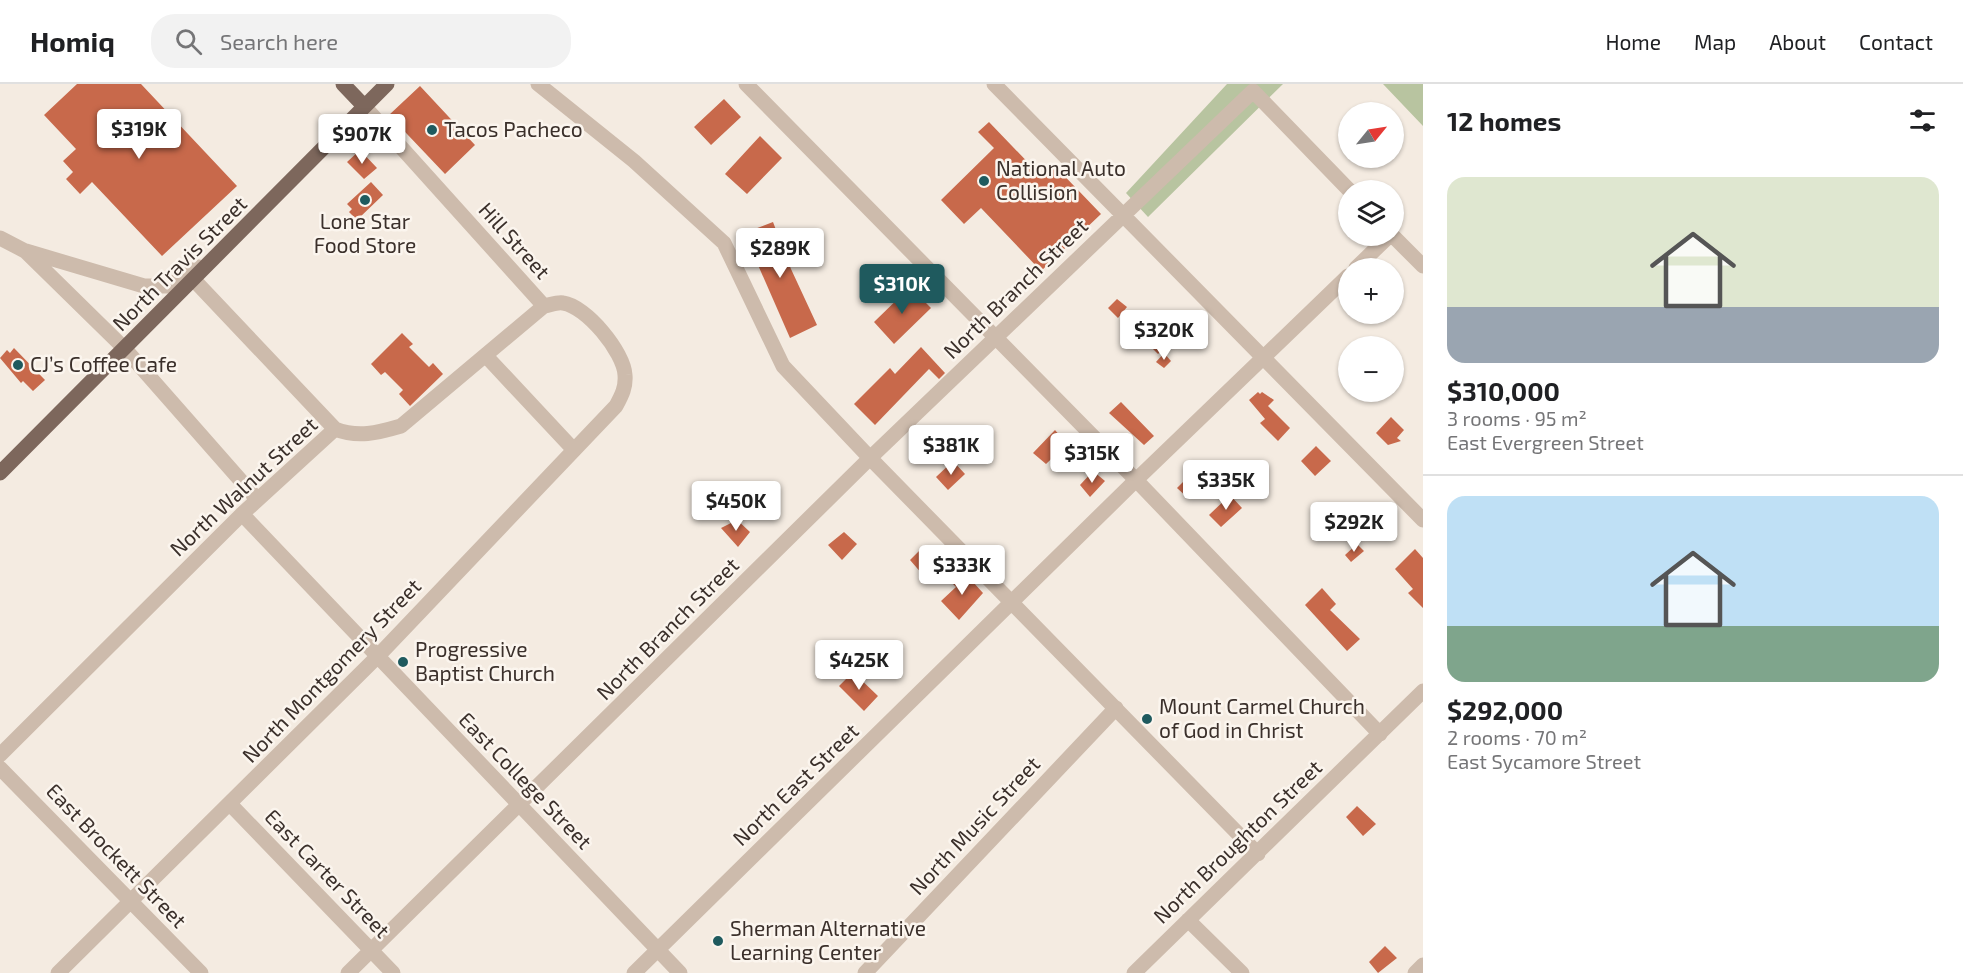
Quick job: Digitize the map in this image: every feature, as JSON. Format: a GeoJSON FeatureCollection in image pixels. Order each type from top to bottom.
{"type":"FeatureCollection","features":[{"type":"Feature","properties":{"kind":"main road"},"geometry":{"type":"LineString","coordinates":[[343,84],[364,106]]}},
{"type":"Feature","properties":{"kind":"main road","name":"North Travis Street"},"geometry":{"type":"LineString","coordinates":[[0,473],[387,84]]}},
{"type":"Feature","properties":{"kind":"street"},"geometry":{"type":"LineString","coordinates":[[538,84],[634,161],[724,243],[783,366],[870,458],[1258,854]]}},
{"type":"Feature","properties":{"kind":"street"},"geometry":{"type":"LineString","coordinates":[[746,84],[1136,480],[1380,734]]}},
{"type":"Feature","properties":{"kind":"street"},"geometry":{"type":"LineString","coordinates":[[994,84],[1266,357],[1423,520]]}},
{"type":"Feature","properties":{"kind":"street","name":"North Branch Street"},"geometry":{"type":"LineString","coordinates":[[348,973],[870,458],[1253,91],[1339,180]]}},
{"type":"Feature","properties":{"kind":"street","name":"Hill Street"},"geometry":{"type":"LineString","coordinates":[[364,106],[544,306],[562,303],[580,310],[606,335],[626,372],[625,390]]}},
{"type":"Feature","properties":{"kind":"street"},"geometry":{"type":"LineString","coordinates":[[0,238],[25,251],[144,286],[170,286],[217,256]]}},
{"type":"Feature","properties":{"kind":"street"},"geometry":{"type":"LineString","coordinates":[[1367,258],[1380,246]]}},
{"type":"Feature","properties":{"kind":"street"},"geometry":{"type":"LineString","coordinates":[[1402,246],[1423,266]]}},
{"type":"Feature","properties":{"kind":"street"},"geometry":{"type":"LineString","coordinates":[[25,251],[125,349],[258,499]]}},
{"type":"Feature","properties":{"kind":"street"},"geometry":{"type":"LineString","coordinates":[[194,280],[335,429]]}},
{"type":"Feature","properties":{"kind":"street","name":"North East Street"},"geometry":{"type":"LineString","coordinates":[[634,973],[1136,480],[1338,286]]}},
{"type":"Feature","properties":{"kind":"street","name":"North Walnut Street"},"geometry":{"type":"LineString","coordinates":[[0,755],[242,514],[335,429],[352,436],[379,433],[400,426],[544,306]]}},
{"type":"Feature","properties":{"kind":"street"},"geometry":{"type":"LineString","coordinates":[[486,356],[573,449]]}},
{"type":"Feature","properties":{"kind":"street","name":"North Montgomery Street"},"geometry":{"type":"LineString","coordinates":[[58,973],[377,657],[616,406],[625,390]]}},
{"type":"Feature","properties":{"kind":"street","name":"East College Street"},"geometry":{"type":"LineString","coordinates":[[242,514],[680,973]]}},
{"type":"Feature","properties":{"kind":"street","name":"North Broughton Street"},"geometry":{"type":"LineString","coordinates":[[1134,973],[1423,691]]}},
{"type":"Feature","properties":{"kind":"street","name":"North Music Street"},"geometry":{"type":"LineString","coordinates":[[865,973],[1116,708]]}},
{"type":"Feature","properties":{"kind":"street","name":"East Brockett Street"},"geometry":{"type":"LineString","coordinates":[[0,768],[201,973]]}},
{"type":"Feature","properties":{"kind":"street","name":"East Carter Street"},"geometry":{"type":"LineString","coordinates":[[230,804],[393,973]]}},
{"type":"Feature","properties":{"kind":"street"},"geometry":{"type":"LineString","coordinates":[[1188,920],[1242,973]]}},
{"type":"Feature","properties":{"kind":"street"},"geometry":{"type":"LineString","coordinates":[[1415,973],[1423,965]]}},
{"type":"Feature","properties":{"kind":"green space"},"geometry":{"type":"Polygon","coordinates":[[[1227,84],[1283,84],[1148,217],[1126,193],[1227,84]]]}},
{"type":"Feature","properties":{"kind":"green space"},"geometry":{"type":"Polygon","coordinates":[[[1383,84],[1423,84],[1423,126],[1404,106],[1404,102],[1400,102],[1383,84]]]}},
{"type":"Feature","properties":{"kind":"building"},"geometry":{"type":"Polygon","coordinates":[[[77,84],[141,84],[237,186],[162,256],[92,182],[80,194],[66,179],[73,172],[63,161],[76,149],[44,115],[77,84]]]}},
{"type":"Feature","properties":{"kind":"building","name":"Tacos Pacheco"},"geometry":{"type":"Polygon","coordinates":[[[420,86],[475,145],[445,174],[389,115],[420,86]]]}},
{"type":"Feature","properties":{"kind":"building"},"geometry":{"type":"Polygon","coordinates":[[[724,99],[741,117],[711,145],[694,127],[724,99]]]}},
{"type":"Feature","properties":{"kind":"building"},"geometry":{"type":"Polygon","coordinates":[[[989,122],[1040,175],[1052,163],[1101,214],[1041,271],[981,208],[964,224],[941,200],[994,148],[978,132],[989,122]]]}},
{"type":"Feature","properties":{"kind":"building"},"geometry":{"type":"Polygon","coordinates":[[[760,136],[782,158],[747,194],[725,174],[760,136]]]}},
{"type":"Feature","properties":{"kind":"building"},"geometry":{"type":"Polygon","coordinates":[[[360,150],[377,168],[364,179],[347,162],[360,150]]]}},
{"type":"Feature","properties":{"kind":"building","name":"Lone Star Food Store"},"geometry":{"type":"Polygon","coordinates":[[[371,182],[383,195],[357,220],[349,212],[352,209],[347,204],[371,182]]]}},
{"type":"Feature","properties":{"kind":"building"},"geometry":{"type":"Polygon","coordinates":[[[773,222],[791,269],[817,325],[790,338],[744,233],[773,222]]]}},
{"type":"Feature","properties":{"kind":"building"},"geometry":{"type":"Polygon","coordinates":[[[910,287],[931,308],[894,344],[874,322],[910,287]]]}},
{"type":"Feature","properties":{"kind":"building"},"geometry":{"type":"Polygon","coordinates":[[[1117,299],[1127,307],[1118,318],[1108,308],[1117,299]]]}},
{"type":"Feature","properties":{"kind":"building"},"geometry":{"type":"Polygon","coordinates":[[[1134,330],[1167,345],[1158,354],[1134,330]]]}},
{"type":"Feature","properties":{"kind":"building"},"geometry":{"type":"Polygon","coordinates":[[[402,333],[413,344],[409,347],[429,367],[433,363],[443,374],[410,406],[399,394],[403,390],[385,372],[381,375],[371,364],[402,333]]]}},
{"type":"Feature","properties":{"kind":"building"},"geometry":{"type":"Polygon","coordinates":[[[921,347],[945,373],[939,379],[929,369],[875,425],[854,404],[890,368],[895,374],[921,347]]]}},
{"type":"Feature","properties":{"kind":"building","name":"CJ’s Coffee Cafe"},"geometry":{"type":"Polygon","coordinates":[[[14,348],[45,380],[33,391],[23,381],[21,383],[0,358],[7,350],[10,353],[14,348]]]}},
{"type":"Feature","properties":{"kind":"building"},"geometry":{"type":"Polygon","coordinates":[[[1164,353],[1171,361],[1164,368],[1156,362],[1164,353]]]}},
{"type":"Feature","properties":{"kind":"building"},"geometry":{"type":"Polygon","coordinates":[[[1258,392],[1274,400],[1268,406],[1290,428],[1278,441],[1260,423],[1265,419],[1249,400],[1258,392]]]}},
{"type":"Feature","properties":{"kind":"building"},"geometry":{"type":"Polygon","coordinates":[[[1121,402],[1154,436],[1144,445],[1109,413],[1121,402]]]}},
{"type":"Feature","properties":{"kind":"building"},"geometry":{"type":"Polygon","coordinates":[[[1391,417],[1404,430],[1397,438],[1401,441],[1388,445],[1376,433],[1391,417]]]}},
{"type":"Feature","properties":{"kind":"building"},"geometry":{"type":"Polygon","coordinates":[[[1055,430],[1067,444],[1046,464],[1033,453],[1055,430]]]}},
{"type":"Feature","properties":{"kind":"building"},"geometry":{"type":"Polygon","coordinates":[[[1316,446],[1331,461],[1315,476],[1301,461],[1316,446]]]}},
{"type":"Feature","properties":{"kind":"building"},"geometry":{"type":"Polygon","coordinates":[[[953,461],[965,474],[948,490],[936,477],[953,461]]]}},
{"type":"Feature","properties":{"kind":"building"},"geometry":{"type":"Polygon","coordinates":[[[1200,465],[1213,477],[1189,499],[1177,488],[1200,465]]]}},
{"type":"Feature","properties":{"kind":"building"},"geometry":{"type":"Polygon","coordinates":[[[1093,471],[1105,481],[1090,497],[1080,485],[1093,471]]]}},
{"type":"Feature","properties":{"kind":"building"},"geometry":{"type":"Polygon","coordinates":[[[1230,495],[1242,508],[1221,527],[1209,515],[1230,495]]]}},
{"type":"Feature","properties":{"kind":"building"},"geometry":{"type":"Polygon","coordinates":[[[1376,509],[1387,521],[1372,536],[1359,523],[1376,509]]]}},
{"type":"Feature","properties":{"kind":"building"},"geometry":{"type":"Polygon","coordinates":[[[734,517],[750,532],[738,547],[721,528],[731,523],[734,517]]]}},
{"type":"Feature","properties":{"kind":"building"},"geometry":{"type":"Polygon","coordinates":[[[844,532],[857,544],[842,560],[828,545],[844,532]]]}},
{"type":"Feature","properties":{"kind":"building"},"geometry":{"type":"Polygon","coordinates":[[[1357,544],[1364,551],[1351,562],[1345,555],[1357,544]]]}},
{"type":"Feature","properties":{"kind":"building"},"geometry":{"type":"Polygon","coordinates":[[[925,545],[930,550],[937,546],[938,558],[923,575],[910,560],[925,545]]]}},
{"type":"Feature","properties":{"kind":"building"},"geometry":{"type":"Polygon","coordinates":[[[1415,549],[1423,558],[1423,608],[1408,593],[1413,589],[1395,569],[1415,549]]]}},
{"type":"Feature","properties":{"kind":"building"},"geometry":{"type":"Polygon","coordinates":[[[963,571],[983,593],[959,620],[941,601],[956,587],[952,583],[963,571]]]}},
{"type":"Feature","properties":{"kind":"building"},"geometry":{"type":"Polygon","coordinates":[[[1322,588],[1336,604],[1330,610],[1360,639],[1347,651],[1305,605],[1322,588]]]}},
{"type":"Feature","properties":{"kind":"building"},"geometry":{"type":"Polygon","coordinates":[[[853,672],[878,696],[864,711],[839,686],[853,672]]]}},
{"type":"Feature","properties":{"kind":"building"},"geometry":{"type":"Polygon","coordinates":[[[1357,806],[1376,824],[1363,836],[1346,817],[1357,806]]]}},
{"type":"Feature","properties":{"kind":"building"},"geometry":{"type":"Polygon","coordinates":[[[1385,946],[1397,958],[1378,973],[1369,962],[1385,946]]]}},
{"type":"Feature","properties":{"kind":"place","name":"Tacos Pacheco"},"geometry":{"type":"Point","coordinates":[432,130]}},
{"type":"Feature","properties":{"kind":"place","name":"National Auto Collision"},"geometry":{"type":"Point","coordinates":[984,181]}},
{"type":"Feature","properties":{"kind":"place","name":"Lone Star Food Store"},"geometry":{"type":"Point","coordinates":[365,200]}},
{"type":"Feature","properties":{"kind":"place","name":"CJ’s Coffee Cafe"},"geometry":{"type":"Point","coordinates":[18,365]}},
{"type":"Feature","properties":{"kind":"place","name":"Progressive Baptist Church"},"geometry":{"type":"Point","coordinates":[403,662]}},
{"type":"Feature","properties":{"kind":"place","name":"Mount Carmel Church of God in Christ"},"geometry":{"type":"Point","coordinates":[1147,719]}},
{"type":"Feature","properties":{"kind":"place","name":"Sherman Alternative Learning Center"},"geometry":{"type":"Point","coordinates":[718,941]}}]}
